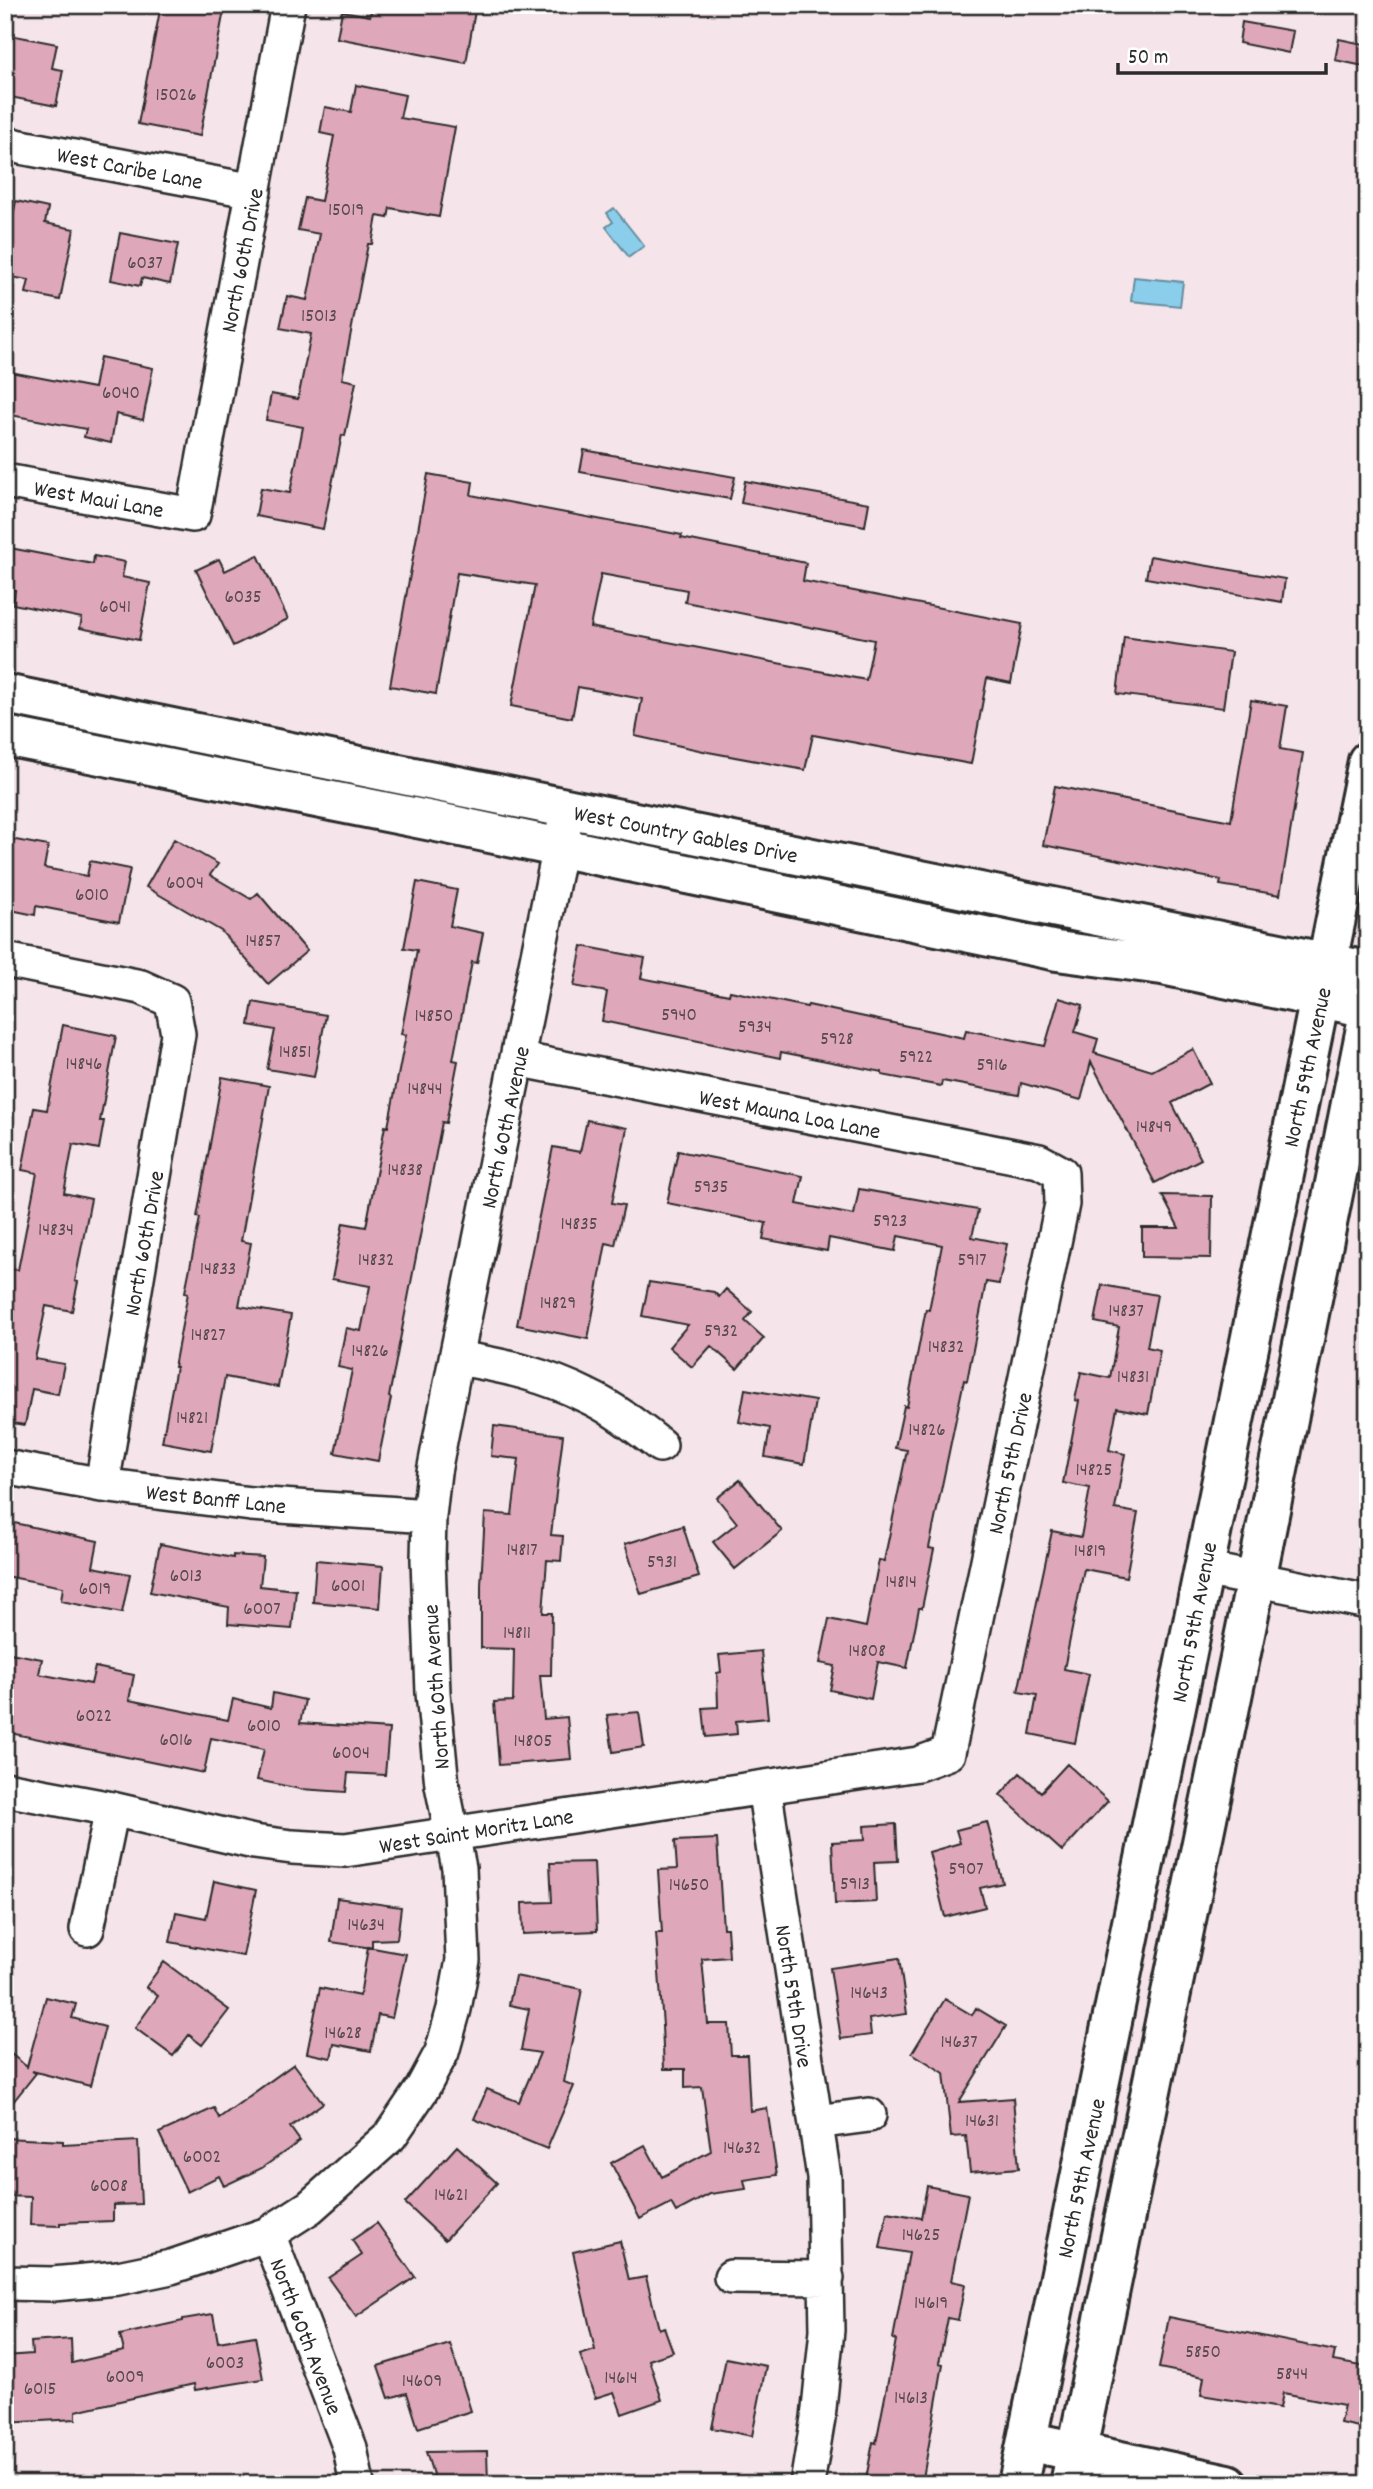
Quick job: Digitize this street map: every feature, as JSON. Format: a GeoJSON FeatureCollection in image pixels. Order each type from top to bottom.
{"type":"FeatureCollection","features":[{"type":"Feature","properties":{"kind":"main road","name":"West Country Gables Drive"},"geometry":{"type":"LineString","coordinates":[[5,694],[567,810],[1324,980],[1368,1008]]}},
{"type":"Feature","properties":{"kind":"main road","name":"West Country Gables Drive"},"geometry":{"type":"LineString","coordinates":[[5,736],[560,847],[1057,951],[1162,965],[1324,980],[1368,971]]}},
{"type":"Feature","properties":{"kind":"main road","name":"North 59th Avenue"},"geometry":{"type":"LineString","coordinates":[[1018,2484],[1368,761]]}},
{"type":"Feature","properties":{"kind":"main road"},"geometry":{"type":"LineString","coordinates":[[1074,2468],[1368,1018]]}},
{"type":"Feature","properties":{"kind":"main road"},"geometry":{"type":"LineString","coordinates":[[1027,2441],[1074,2468],[1228,2484]]}},
{"type":"Feature","properties":{"kind":"street","name":"North 60th Drive"},"geometry":{"type":"LineString","coordinates":[[194,515],[288,5]]}},
{"type":"Feature","properties":{"kind":"street","name":"West Caribe Lane"},"geometry":{"type":"LineString","coordinates":[[5,144],[254,191]]}},
{"type":"Feature","properties":{"kind":"street","name":"West Maui Lane"},"geometry":{"type":"LineString","coordinates":[[5,481],[194,515]]}},
{"type":"Feature","properties":{"kind":"street","name":"North 60th Avenue"},"geometry":{"type":"LineString","coordinates":[[357,2484],[350,2448],[268,2234],[310,2207],[390,2136],[422,2089],[442,2052],[454,2009],[463,1960],[459,1868],[442,1785],[433,1693],[429,1516],[456,1357],[567,810]]}},
{"type":"Feature","properties":{"kind":"street","name":"North 60th Drive"},"geometry":{"type":"LineString","coordinates":[[5,960],[141,987],[172,1001],[178,1034],[102,1485]]}},
{"type":"Feature","properties":{"kind":"street","name":"West Mauna Loa Lane"},"geometry":{"type":"LineString","coordinates":[[517,1059],[1039,1161],[1061,1173]]}},
{"type":"Feature","properties":{"kind":"street","name":"North 59th Drive"},"geometry":{"type":"LineString","coordinates":[[948,1753],[1062,1204],[1061,1173]]}},
{"type":"Feature","properties":{"kind":"street"},"geometry":{"type":"LineString","coordinates":[[456,1357],[500,1365],[552,1380],[590,1397],[625,1418],[660,1445]]}},
{"type":"Feature","properties":{"kind":"street","name":"West Banff Lane"},"geometry":{"type":"LineString","coordinates":[[5,1466],[102,1485],[251,1504],[429,1516]]}},
{"type":"Feature","properties":{"kind":"street"},"geometry":{"type":"LineString","coordinates":[[1204,1569],[1368,1602]]}},
{"type":"Feature","properties":{"kind":"street","name":"West Saint Moritz Lane"},"geometry":{"type":"LineString","coordinates":[[5,1789],[254,1842],[345,1850],[918,1764],[948,1753]]}},
{"type":"Feature","properties":{"kind":"street","name":"North 59th Drive"},"geometry":{"type":"LineString","coordinates":[[764,1787],[824,2178],[827,2330],[807,2484]]}},
{"type":"Feature","properties":{"kind":"street"},"geometry":{"type":"LineString","coordinates":[[88,1930],[111,1810]]}},
{"type":"Feature","properties":{"kind":"street"},"geometry":{"type":"LineString","coordinates":[[816,2122],[869,2115]]}},
{"type":"Feature","properties":{"kind":"street"},"geometry":{"type":"LineString","coordinates":[[5,2283],[53,2284],[118,2278],[171,2267],[268,2234]]}},
{"type":"Feature","properties":{"kind":"street"},"geometry":{"type":"LineString","coordinates":[[731,2277],[827,2278]]}},
{"type":"Feature","properties":{"kind":"water"},"geometry":{"type":"Polygon","coordinates":[[[614,208],[644,246],[629,257],[606,227],[613,222],[607,213],[614,208]]]}},
{"type":"Feature","properties":{"kind":"water"},"geometry":{"type":"Polygon","coordinates":[[[1134,277],[1183,282],[1180,306],[1131,301],[1134,277]]]}},
{"type":"Feature","properties":{"kind":"building"},"geometry":{"type":"Polygon","coordinates":[[[161,5],[225,5],[200,136],[138,124],[161,5]]]}},
{"type":"Feature","properties":{"kind":"building"},"geometry":{"type":"Polygon","coordinates":[[[372,5],[476,5],[466,63],[337,38],[342,11],[370,16],[372,5]]]}},
{"type":"Feature","properties":{"kind":"building"},"geometry":{"type":"Polygon","coordinates":[[[1242,22],[1293,31],[1289,53],[1239,43],[1242,22]]]}},
{"type":"Feature","properties":{"kind":"building"},"geometry":{"type":"Polygon","coordinates":[[[5,34],[57,44],[52,68],[63,70],[56,106],[5,96],[5,34]]]}},
{"type":"Feature","properties":{"kind":"building"},"geometry":{"type":"Polygon","coordinates":[[[1339,39],[1368,45],[1368,67],[1335,60],[1339,39]]]}},
{"type":"Feature","properties":{"kind":"building"},"geometry":{"type":"Polygon","coordinates":[[[356,85],[405,95],[400,118],[455,127],[439,217],[390,208],[388,218],[377,216],[372,244],[368,244],[342,379],[356,382],[323,529],[256,516],[261,488],[290,493],[303,427],[266,420],[271,394],[298,399],[311,334],[280,328],[287,296],[307,300],[320,234],[298,230],[305,198],[321,201],[334,136],[320,133],[325,107],[351,112],[356,85]]]}},
{"type":"Feature","properties":{"kind":"building"},"geometry":{"type":"Polygon","coordinates":[[[16,201],[48,208],[45,223],[74,229],[60,300],[26,293],[29,280],[5,276],[5,255],[16,201]]]}},
{"type":"Feature","properties":{"kind":"building"},"geometry":{"type":"Polygon","coordinates":[[[120,233],[178,244],[170,284],[142,278],[140,286],[111,280],[120,233]]]}},
{"type":"Feature","properties":{"kind":"building"},"geometry":{"type":"Polygon","coordinates":[[[100,357],[153,368],[143,420],[116,414],[111,443],[84,437],[86,429],[5,414],[5,371],[94,388],[100,357]]]}},
{"type":"Feature","properties":{"kind":"building"},"geometry":{"type":"Polygon","coordinates":[[[584,450],[735,477],[730,499],[580,472],[584,450]]]}},
{"type":"Feature","properties":{"kind":"building"},"geometry":{"type":"Polygon","coordinates":[[[428,474],[473,482],[471,495],[682,535],[681,538],[806,563],[803,581],[1022,624],[1011,683],[987,678],[971,764],[813,735],[805,770],[708,752],[635,736],[642,699],[578,687],[572,718],[511,706],[535,585],[457,573],[436,694],[390,686],[428,474]],[[601,574],[590,627],[866,680],[874,640],[685,602],[687,590],[601,574]]]}},
{"type":"Feature","properties":{"kind":"building"},"geometry":{"type":"Polygon","coordinates":[[[745,481],[869,503],[865,526],[741,503],[745,481]]]}},
{"type":"Feature","properties":{"kind":"building"},"geometry":{"type":"Polygon","coordinates":[[[5,547],[93,564],[94,556],[125,562],[122,577],[150,583],[139,640],[80,628],[82,618],[13,604],[15,590],[5,588],[5,547]]]}},
{"type":"Feature","properties":{"kind":"building"},"geometry":{"type":"Polygon","coordinates":[[[258,555],[288,619],[233,646],[196,570],[219,559],[225,571],[258,555]]]}},
{"type":"Feature","properties":{"kind":"building"},"geometry":{"type":"Polygon","coordinates":[[[1150,556],[1285,579],[1282,602],[1146,578],[1150,556]]]}},
{"type":"Feature","properties":{"kind":"building"},"geometry":{"type":"Polygon","coordinates":[[[1124,637],[1231,652],[1223,708],[1117,694],[1124,637]]]}},
{"type":"Feature","properties":{"kind":"building"},"geometry":{"type":"Polygon","coordinates":[[[1251,700],[1287,706],[1280,749],[1303,753],[1280,895],[1220,885],[1221,880],[1043,845],[1055,786],[1231,821],[1251,700]]]}},
{"type":"Feature","properties":{"kind":"building"},"geometry":{"type":"Polygon","coordinates":[[[5,838],[48,846],[44,868],[87,876],[90,861],[130,869],[119,922],[36,906],[35,915],[6,909],[12,880],[5,879],[5,838]]]}},
{"type":"Feature","properties":{"kind":"building"},"geometry":{"type":"Polygon","coordinates":[[[174,839],[218,864],[210,875],[251,899],[258,893],[307,951],[268,984],[221,931],[146,887],[174,839]]]}},
{"type":"Feature","properties":{"kind":"building"},"geometry":{"type":"Polygon","coordinates":[[[417,882],[457,890],[450,926],[483,933],[477,963],[472,962],[453,1060],[458,1061],[446,1123],[442,1122],[378,1461],[335,1453],[352,1370],[338,1367],[346,1328],[361,1331],[370,1286],[332,1279],[343,1223],[366,1227],[385,1126],[388,1127],[406,1035],[401,1034],[417,950],[404,948],[417,882]]]}},
{"type":"Feature","properties":{"kind":"building"},"geometry":{"type":"Polygon","coordinates":[[[582,946],[645,958],[641,978],[729,995],[730,991],[807,1007],[808,1005],[964,1038],[966,1030],[1045,1046],[1059,998],[1083,1005],[1075,1032],[1098,1039],[1094,1053],[1152,1071],[1193,1049],[1210,1083],[1172,1103],[1201,1159],[1155,1183],[1091,1062],[1081,1100],[1021,1083],[1019,1095],[942,1081],[941,1086],[781,1052],[780,1058],[602,1021],[607,992],[574,986],[582,946]]]}},
{"type":"Feature","properties":{"kind":"building"},"geometry":{"type":"Polygon","coordinates":[[[253,1002],[326,1015],[314,1077],[267,1069],[275,1030],[249,1025],[253,1002]]]}},
{"type":"Feature","properties":{"kind":"building"},"geometry":{"type":"Polygon","coordinates":[[[63,1025],[116,1036],[100,1121],[104,1121],[99,1149],[73,1144],[64,1193],[91,1199],[72,1311],[46,1306],[35,1359],[64,1364],[58,1394],[32,1389],[25,1425],[5,1422],[5,1297],[11,1269],[18,1270],[37,1173],[22,1170],[34,1108],[47,1110],[63,1025]]]}},
{"type":"Feature","properties":{"kind":"building"},"geometry":{"type":"Polygon","coordinates":[[[222,1077],[269,1086],[241,1241],[251,1243],[239,1306],[291,1315],[278,1387],[225,1377],[211,1451],[162,1442],[222,1077]]]}},
{"type":"Feature","properties":{"kind":"building"},"geometry":{"type":"Polygon","coordinates":[[[587,1120],[627,1128],[612,1203],[624,1205],[615,1245],[606,1243],[588,1339],[517,1325],[553,1147],[580,1152],[587,1120]]]}},
{"type":"Feature","properties":{"kind":"building"},"geometry":{"type":"Polygon","coordinates":[[[678,1151],[803,1176],[797,1204],[854,1215],[859,1189],[978,1210],[972,1237],[1007,1244],[999,1284],[986,1282],[967,1381],[964,1380],[929,1548],[934,1549],[922,1608],[919,1608],[907,1668],[878,1662],[871,1699],[830,1690],[835,1666],[820,1663],[829,1619],[866,1627],[879,1560],[884,1561],[907,1450],[895,1448],[904,1406],[907,1407],[926,1309],[929,1310],[942,1245],[898,1236],[895,1251],[829,1238],[827,1251],[763,1239],[766,1223],[667,1203],[678,1151]]]}},
{"type":"Feature","properties":{"kind":"building"},"geometry":{"type":"Polygon","coordinates":[[[1162,1195],[1212,1196],[1211,1258],[1142,1257],[1142,1228],[1179,1228],[1162,1195]]]}},
{"type":"Feature","properties":{"kind":"building"},"geometry":{"type":"Polygon","coordinates":[[[649,1282],[714,1292],[719,1297],[726,1289],[752,1312],[745,1321],[764,1338],[737,1369],[711,1346],[692,1367],[669,1347],[688,1325],[642,1316],[649,1282]]]}},
{"type":"Feature","properties":{"kind":"building"},"geometry":{"type":"Polygon","coordinates":[[[1102,1285],[1157,1295],[1147,1347],[1160,1350],[1148,1414],[1117,1408],[1109,1450],[1125,1454],[1115,1509],[1138,1513],[1126,1577],[1084,1569],[1064,1669],[1089,1674],[1075,1743],[1030,1734],[1037,1695],[1018,1692],[1052,1531],[1081,1537],[1090,1488],[1063,1483],[1079,1401],[1075,1400],[1081,1372],[1110,1378],[1119,1327],[1095,1322],[1102,1285]]]}},
{"type":"Feature","properties":{"kind":"building"},"geometry":{"type":"Polygon","coordinates":[[[745,1389],[815,1401],[804,1464],[765,1457],[770,1428],[739,1422],[745,1389]]]}},
{"type":"Feature","properties":{"kind":"building"},"geometry":{"type":"Polygon","coordinates":[[[494,1426],[563,1435],[551,1535],[563,1536],[561,1561],[547,1560],[543,1613],[552,1613],[551,1675],[540,1675],[544,1719],[567,1717],[571,1759],[499,1765],[494,1702],[513,1701],[514,1649],[481,1648],[485,1513],[512,1515],[519,1459],[491,1456],[494,1426]]]}},
{"type":"Feature","properties":{"kind":"building"},"geometry":{"type":"Polygon","coordinates":[[[740,1480],[782,1531],[735,1569],[713,1542],[737,1523],[717,1498],[740,1480]]]}},
{"type":"Feature","properties":{"kind":"building"},"geometry":{"type":"Polygon","coordinates":[[[5,1521],[98,1541],[93,1567],[130,1574],[122,1613],[61,1601],[63,1587],[5,1576],[5,1521]]]}},
{"type":"Feature","properties":{"kind":"building"},"geometry":{"type":"Polygon","coordinates":[[[683,1526],[699,1577],[641,1594],[625,1544],[683,1526]]]}},
{"type":"Feature","properties":{"kind":"building"},"geometry":{"type":"Polygon","coordinates":[[[160,1544],[233,1558],[233,1555],[263,1557],[260,1586],[296,1590],[292,1629],[228,1624],[229,1607],[150,1592],[160,1544]]]}},
{"type":"Feature","properties":{"kind":"building"},"geometry":{"type":"Polygon","coordinates":[[[316,1560],[383,1566],[380,1608],[313,1602],[316,1560]]]}},
{"type":"Feature","properties":{"kind":"building"},"geometry":{"type":"Polygon","coordinates":[[[761,1651],[768,1718],[736,1721],[737,1734],[706,1737],[703,1708],[718,1707],[717,1673],[721,1672],[719,1655],[761,1651]]]}},
{"type":"Feature","properties":{"kind":"building"},"geometry":{"type":"Polygon","coordinates":[[[5,1652],[42,1659],[39,1674],[91,1684],[95,1667],[134,1675],[129,1700],[228,1720],[233,1699],[271,1708],[273,1693],[305,1700],[300,1723],[389,1729],[385,1775],[348,1773],[346,1792],[300,1789],[257,1780],[264,1749],[211,1738],[204,1773],[5,1732],[5,1652]]]}},
{"type":"Feature","properties":{"kind":"building"},"geometry":{"type":"Polygon","coordinates":[[[639,1712],[644,1747],[613,1752],[607,1715],[639,1712]]]}},
{"type":"Feature","properties":{"kind":"building"},"geometry":{"type":"Polygon","coordinates":[[[1067,1764],[1108,1801],[1062,1851],[1000,1795],[1020,1773],[1041,1792],[1067,1764]]]}},
{"type":"Feature","properties":{"kind":"building"},"geometry":{"type":"Polygon","coordinates":[[[987,1822],[1003,1883],[980,1888],[985,1907],[945,1917],[929,1852],[960,1843],[956,1830],[987,1822]]]}},
{"type":"Feature","properties":{"kind":"building"},"geometry":{"type":"Polygon","coordinates":[[[896,1824],[898,1861],[874,1862],[876,1902],[835,1904],[832,1842],[865,1840],[864,1826],[896,1824]]]}},
{"type":"Feature","properties":{"kind":"building"},"geometry":{"type":"Polygon","coordinates":[[[717,1839],[723,1928],[727,1928],[729,1957],[702,1959],[708,2024],[729,2024],[731,2055],[747,2055],[750,2111],[767,2108],[777,2175],[744,2180],[746,2189],[710,2194],[676,2212],[671,2203],[640,2219],[611,2163],[645,2145],[662,2177],[711,2151],[702,2087],[685,2088],[685,2069],[664,2069],[656,1933],[662,1933],[658,1870],[677,1869],[675,1841],[717,1839]]]}},
{"type":"Feature","properties":{"kind":"building"},"geometry":{"type":"Polygon","coordinates":[[[594,1862],[597,1931],[523,1934],[522,1903],[552,1902],[550,1863],[594,1862]]]}},
{"type":"Feature","properties":{"kind":"building"},"geometry":{"type":"Polygon","coordinates":[[[214,1881],[256,1890],[243,1956],[170,1942],[176,1912],[206,1918],[214,1881]]]}},
{"type":"Feature","properties":{"kind":"building"},"geometry":{"type":"Polygon","coordinates":[[[337,1898],[401,1907],[397,1939],[372,1940],[372,1948],[331,1942],[337,1898]]]}},
{"type":"Feature","properties":{"kind":"building"},"geometry":{"type":"Polygon","coordinates":[[[368,1947],[406,1954],[392,2018],[378,2015],[371,2051],[334,2044],[331,2058],[307,2053],[320,1988],[360,1996],[368,1947]]]}},
{"type":"Feature","properties":{"kind":"building"},"geometry":{"type":"Polygon","coordinates":[[[899,1958],[907,2014],[869,2019],[871,2035],[841,2039],[830,1968],[899,1958]]]}},
{"type":"Feature","properties":{"kind":"building"},"geometry":{"type":"Polygon","coordinates":[[[164,1962],[229,2010],[202,2045],[189,2035],[173,2056],[135,2028],[158,1996],[146,1987],[164,1962]]]}},
{"type":"Feature","properties":{"kind":"building"},"geometry":{"type":"Polygon","coordinates":[[[515,1976],[582,1989],[564,2082],[574,2086],[547,2149],[474,2119],[487,2089],[519,2102],[540,2053],[521,2050],[529,2009],[509,2005],[515,1976]]]}},
{"type":"Feature","properties":{"kind":"building"},"geometry":{"type":"Polygon","coordinates":[[[46,1997],[76,2004],[72,2018],[105,2027],[90,2086],[32,2071],[36,2073],[5,2112],[5,2049],[27,2067],[46,1997]]]}},
{"type":"Feature","properties":{"kind":"building"},"geometry":{"type":"Polygon","coordinates":[[[945,1999],[972,2015],[976,2008],[1006,2026],[959,2102],[1013,2098],[1019,2168],[970,2172],[966,2136],[951,2137],[944,2073],[912,2053],[945,1999]]]}},
{"type":"Feature","properties":{"kind":"building"},"geometry":{"type":"Polygon","coordinates":[[[294,2064],[323,2103],[290,2127],[300,2141],[262,2168],[224,2186],[219,2176],[187,2192],[159,2133],[214,2108],[219,2118],[294,2064]]]}},
{"type":"Feature","properties":{"kind":"building"},"geometry":{"type":"Polygon","coordinates":[[[5,2138],[63,2141],[63,2145],[138,2141],[141,2204],[113,2205],[113,2221],[60,2223],[60,2226],[30,2225],[31,2197],[5,2196],[5,2138]]]}},
{"type":"Feature","properties":{"kind":"building"},"geometry":{"type":"Polygon","coordinates":[[[457,2146],[497,2183],[445,2240],[405,2203],[457,2146]]]}},
{"type":"Feature","properties":{"kind":"building"},"geometry":{"type":"Polygon","coordinates":[[[927,2186],[968,2194],[951,2281],[965,2284],[958,2320],[948,2318],[939,2363],[943,2364],[922,2484],[865,2484],[873,2442],[876,2443],[896,2340],[893,2339],[909,2253],[880,2248],[887,2212],[921,2218],[927,2186]]]}},
{"type":"Feature","properties":{"kind":"building"},"geometry":{"type":"Polygon","coordinates":[[[377,2223],[415,2277],[356,2317],[328,2278],[362,2255],[352,2240],[377,2223]]]}},
{"type":"Feature","properties":{"kind":"building"},"geometry":{"type":"Polygon","coordinates":[[[620,2241],[629,2280],[646,2277],[659,2329],[664,2327],[673,2352],[649,2360],[662,2400],[622,2414],[614,2392],[595,2398],[580,2355],[595,2350],[573,2252],[620,2241]]]}},
{"type":"Feature","properties":{"kind":"building"},"geometry":{"type":"Polygon","coordinates":[[[213,2314],[218,2342],[255,2336],[263,2379],[195,2390],[194,2384],[76,2411],[76,2419],[5,2423],[5,2356],[32,2354],[31,2342],[71,2339],[72,2363],[124,2351],[120,2335],[213,2314]]]}},
{"type":"Feature","properties":{"kind":"building"},"geometry":{"type":"Polygon","coordinates":[[[1169,2317],[1335,2351],[1333,2361],[1368,2367],[1368,2429],[1340,2423],[1344,2405],[1283,2393],[1280,2408],[1201,2395],[1204,2377],[1159,2368],[1169,2317]]]}},
{"type":"Feature","properties":{"kind":"building"},"geometry":{"type":"Polygon","coordinates":[[[450,2344],[471,2411],[418,2428],[407,2393],[389,2398],[378,2366],[450,2344]]]}},
{"type":"Feature","properties":{"kind":"building"},"geometry":{"type":"Polygon","coordinates":[[[726,2358],[766,2366],[752,2436],[712,2428],[726,2358]]]}},
{"type":"Feature","properties":{"kind":"building"},"geometry":{"type":"Polygon","coordinates":[[[487,2451],[488,2484],[436,2484],[426,2452],[487,2451]]]}}]}
